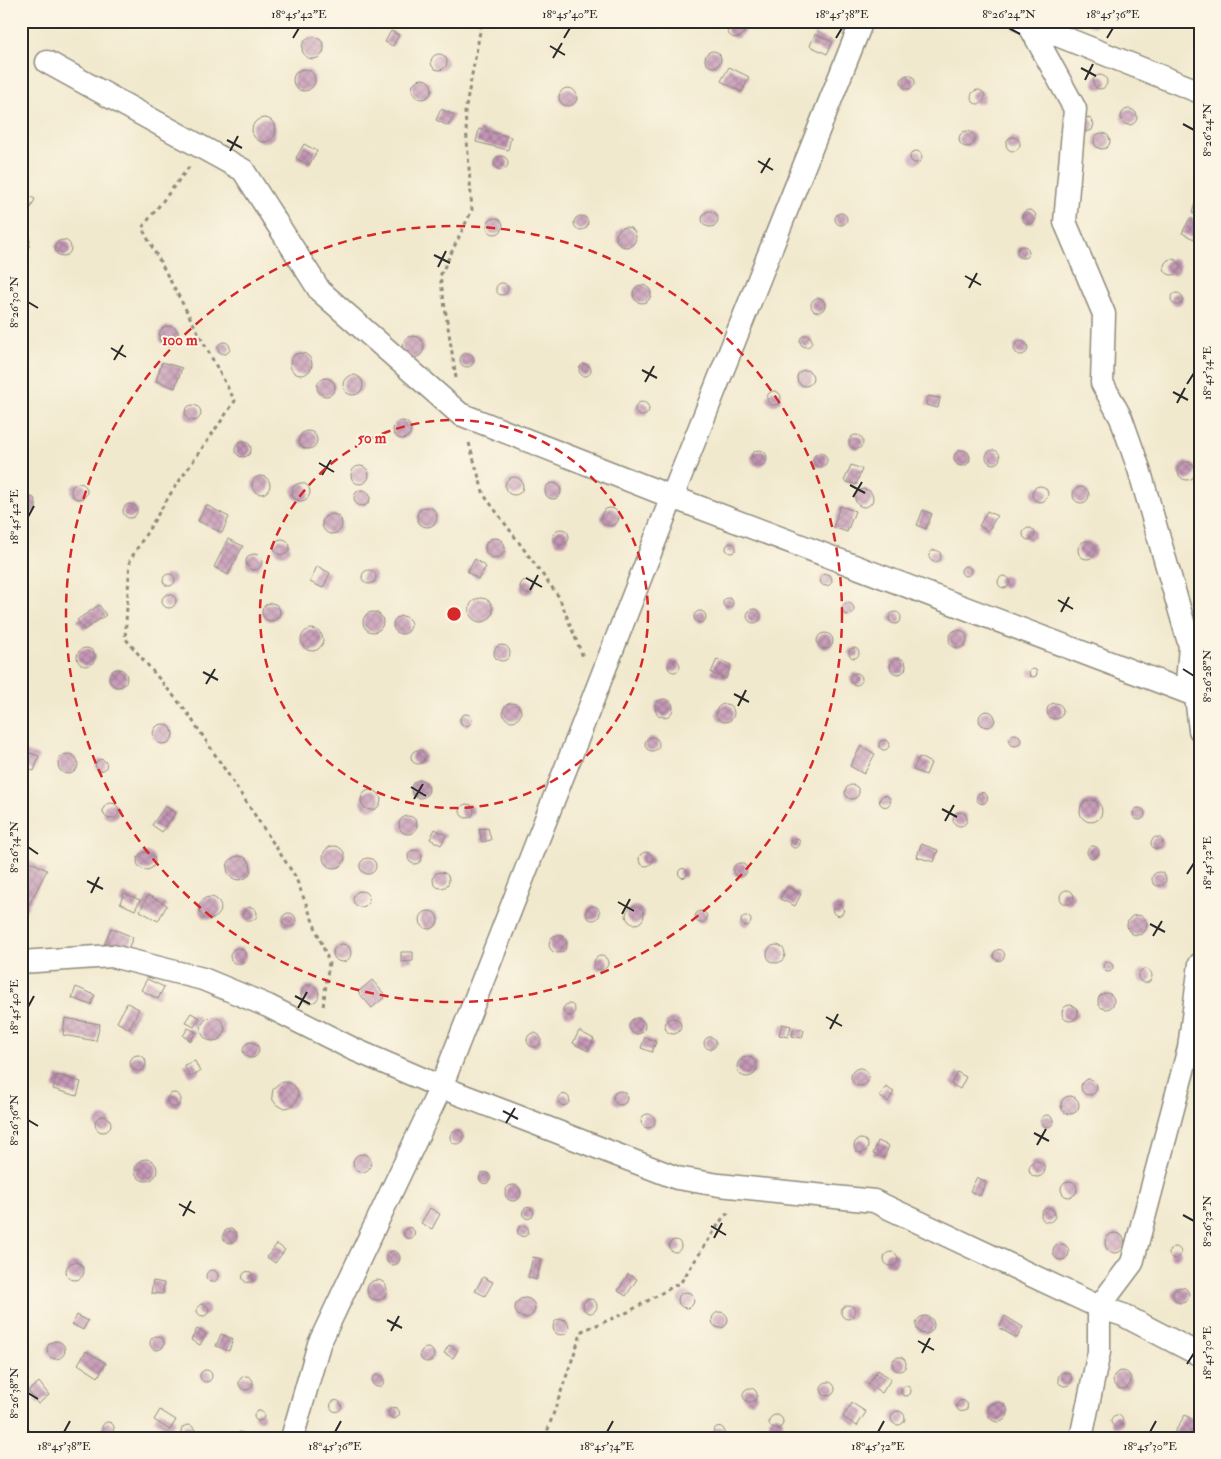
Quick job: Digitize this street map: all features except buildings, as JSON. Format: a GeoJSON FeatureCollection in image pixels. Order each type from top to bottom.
{"type":"FeatureCollection","features":[{"type":"Feature","properties":{"kind":"street"},"geometry":{"type":"LineString","coordinates":[[292,1438],[319,1344],[441,1087],[672,497],[862,21]]}},
{"type":"Feature","properties":{"kind":"street"},"geometry":{"type":"LineString","coordinates":[[1025,22],[1200,92]]}},
{"type":"Feature","properties":{"kind":"street"},"geometry":{"type":"LineString","coordinates":[[1025,22],[1075,109],[1065,222],[1104,314],[1102,383],[1121,418],[1139,469],[1190,646],[1187,683],[1198,696],[1200,730]]}},
{"type":"Feature","properties":{"kind":"street"},"geometry":{"type":"LineString","coordinates":[[47,62],[243,170],[320,291],[460,414],[672,497],[1198,696]]}},
{"type":"Feature","properties":{"kind":"street"},"geometry":{"type":"LineString","coordinates":[[21,962],[112,956],[203,979],[268,1006],[353,1049],[441,1087],[677,1178],[719,1185],[874,1201],[1099,1307],[1123,1315],[1200,1355]]}},
{"type":"Feature","properties":{"kind":"street"},"geometry":{"type":"LineString","coordinates":[[1080,1438],[1099,1352],[1099,1307],[1132,1263],[1189,1048],[1200,964]]}},
{"type":"Feature","properties":{"kind":"path"},"geometry":{"type":"LineString","coordinates":[[482,21],[465,112],[472,210],[440,276],[460,414],[484,496],[559,597],[596,691]]}},
{"type":"Feature","properties":{"kind":"path"},"geometry":{"type":"LineString","coordinates":[[203,148],[142,228],[235,401],[171,493],[130,560],[125,638],[187,712],[295,876],[330,962],[323,1007],[303,1024]]}},
{"type":"Feature","properties":{"kind":"path"},"geometry":{"type":"LineString","coordinates":[[545,1438],[582,1331],[628,1312],[681,1282],[724,1216],[773,1190]]}},
{"type":"Feature","properties":{"kind":"path"},"geometry":{"type":"LineString","coordinates":[[21,1422],[34,1438]]}}]}
